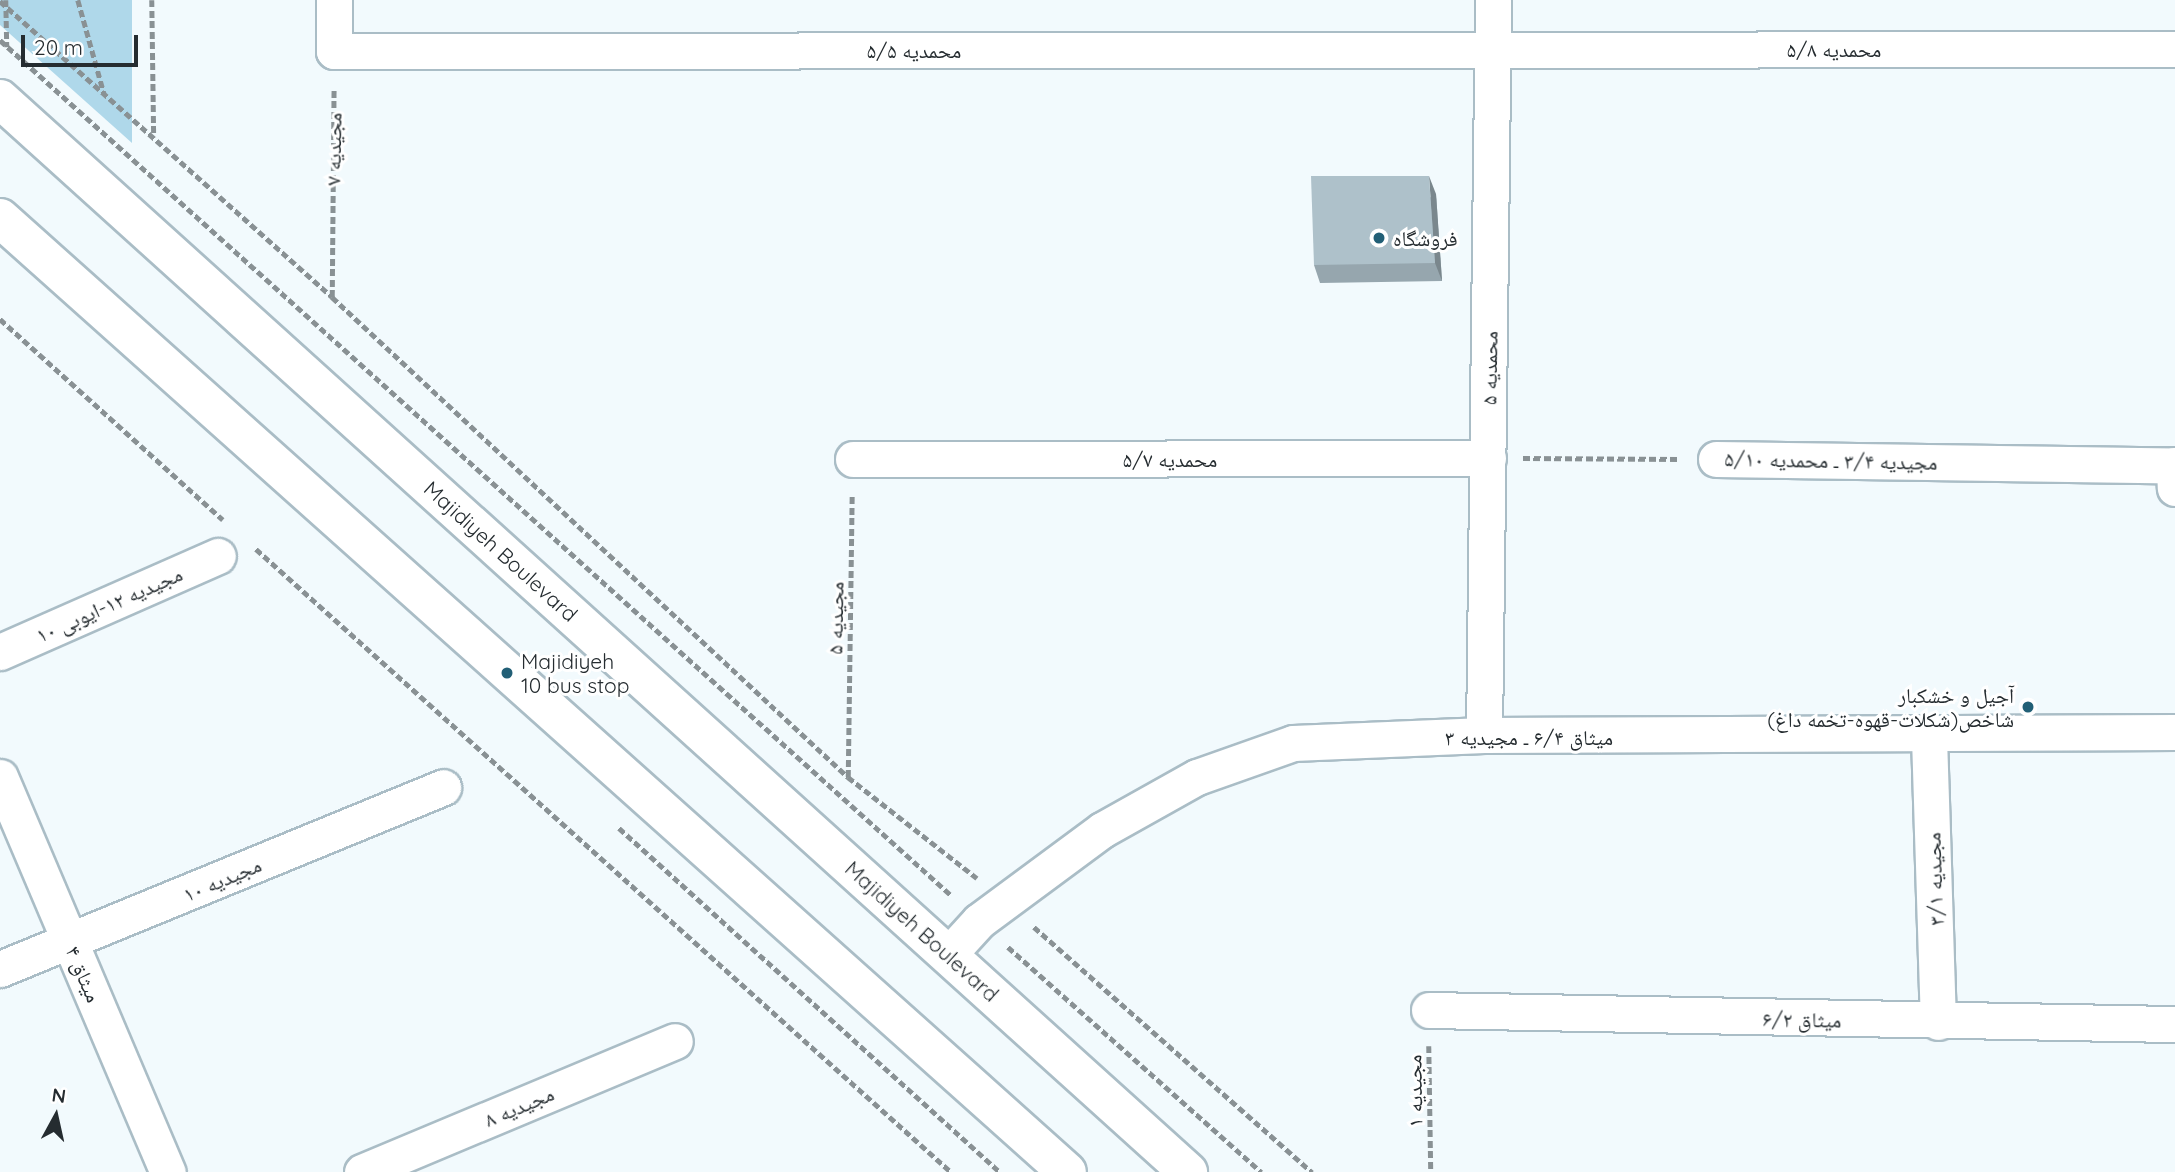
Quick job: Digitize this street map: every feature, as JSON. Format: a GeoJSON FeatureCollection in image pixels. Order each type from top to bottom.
{"type":"FeatureCollection","features":[{"type":"Feature","properties":{"kind":"main road","name":"Majidiyeh Boulevard"},"geometry":{"type":"LineString","coordinates":[[0,99],[1188,1172]]}},
{"type":"Feature","properties":{"kind":"main road"},"geometry":{"type":"LineString","coordinates":[[0,218],[1067,1172]]}},
{"type":"Feature","properties":{"kind":"street"},"geometry":{"type":"LineString","coordinates":[[334,0],[334,51]]}},
{"type":"Feature","properties":{"kind":"street","name":"محمدیه ۵"},"geometry":{"type":"LineString","coordinates":[[1484,735],[1493,0]]}},
{"type":"Feature","properties":{"kind":"street","name":"محمدیه ۵/۵"},"geometry":{"type":"LineString","coordinates":[[334,51],[1493,48]]}},
{"type":"Feature","properties":{"kind":"street","name":"محمدیه ۵/۸"},"geometry":{"type":"LineString","coordinates":[[1493,48],[2175,50]]}},
{"type":"Feature","properties":{"kind":"street","name":"محمدیه ۵/۷"},"geometry":{"type":"LineString","coordinates":[[853,460],[1488,458]]}},
{"type":"Feature","properties":{"kind":"street","name":"مجیدیه ۳/۴ ـ محمدیه ۵/۱۰"},"geometry":{"type":"LineString","coordinates":[[1716,459],[2174,465]]}},
{"type":"Feature","properties":{"kind":"street"},"geometry":{"type":"LineString","coordinates":[[2174,465],[2175,488]]}},
{"type":"Feature","properties":{"kind":"street","name":"مجیدیه ۱۲-ایوبی ۱۰"},"geometry":{"type":"LineString","coordinates":[[0,652],[231,540]]}},
{"type":"Feature","properties":{"kind":"street","name":"میثاق ۶/۴ ـ مجیدیه ۳"},"geometry":{"type":"LineString","coordinates":[[948,955],[993,911],[1102,830],[1197,777],[1293,743],[1484,735],[1929,737],[2175,732]]}},
{"type":"Feature","properties":{"kind":"street","name":"مجیدیه ۳/۱"},"geometry":{"type":"LineString","coordinates":[[1929,737],[1938,1022]]}},
{"type":"Feature","properties":{"kind":"street","name":"میثاق ۴"},"geometry":{"type":"LineString","coordinates":[[0,777],[168,1172]]}},
{"type":"Feature","properties":{"kind":"street","name":"مجیدیه ۱۰"},"geometry":{"type":"LineString","coordinates":[[0,969],[71,943],[443,787]]}},
{"type":"Feature","properties":{"kind":"street","name":"میثاق ۶/۲"},"geometry":{"type":"LineString","coordinates":[[1429,1010],[1938,1022],[2175,1024]]}},
{"type":"Feature","properties":{"kind":"street","name":"مجیدیه ۸"},"geometry":{"type":"LineString","coordinates":[[362,1172],[675,1041]]}},
{"type":"Feature","properties":{"kind":"path"},"geometry":{"type":"LineString","coordinates":[[78,0],[104,94]]}},
{"type":"Feature","properties":{"kind":"path"},"geometry":{"type":"LineString","coordinates":[[152,0],[154,138]]}},
{"type":"Feature","properties":{"kind":"path"},"geometry":{"type":"LineString","coordinates":[[0,1],[6,3],[332,297],[848,776],[993,911],[1261,1172]]}},
{"type":"Feature","properties":{"kind":"path"},"geometry":{"type":"LineString","coordinates":[[6,3],[7,47]]}},
{"type":"Feature","properties":{"kind":"path"},"geometry":{"type":"LineString","coordinates":[[0,40],[993,911],[1311,1172]]}},
{"type":"Feature","properties":{"kind":"path","name":"مجیدیه ۷"},"geometry":{"type":"LineString","coordinates":[[332,297],[334,51]]}},
{"type":"Feature","properties":{"kind":"path"},"geometry":{"type":"LineString","coordinates":[[0,320],[231,540],[951,1172]]}},
{"type":"Feature","properties":{"kind":"path","name":"مجیدیه ۳/۴ ـ محمدیه ۵/۱۰"},"geometry":{"type":"LineString","coordinates":[[1488,458],[1716,459]]}},
{"type":"Feature","properties":{"kind":"path","name":"مجیدیه ۵"},"geometry":{"type":"LineString","coordinates":[[848,776],[853,460]]}},
{"type":"Feature","properties":{"kind":"path","name":"مجیدیه ۱"},"geometry":{"type":"LineString","coordinates":[[1429,1010],[1431,1172]]}},
{"type":"Feature","properties":{"kind":"shaded area"},"geometry":{"type":"Polygon","coordinates":[[[0,0],[132,0],[132,143],[0,25],[0,0]]]}},
{"type":"Feature","properties":{"kind":"building","name":"فروشگاه"},"geometry":{"type":"Polygon","coordinates":[[[1311,176],[1429,176],[1435,263],[1314,265],[1311,176]]]}},
{"type":"Feature","properties":{"kind":"place","name":"فروشگاه"},"geometry":{"type":"Point","coordinates":[1379,238]}},
{"type":"Feature","properties":{"kind":"place","name":"Majidiyeh 10 bus stop"},"geometry":{"type":"Point","coordinates":[507,673]}},
{"type":"Feature","properties":{"kind":"place","name":"آجیل و خشکبار شاخص(شکلات-قهوه-تخمه داغ)"},"geometry":{"type":"Point","coordinates":[2028,707]}}]}
